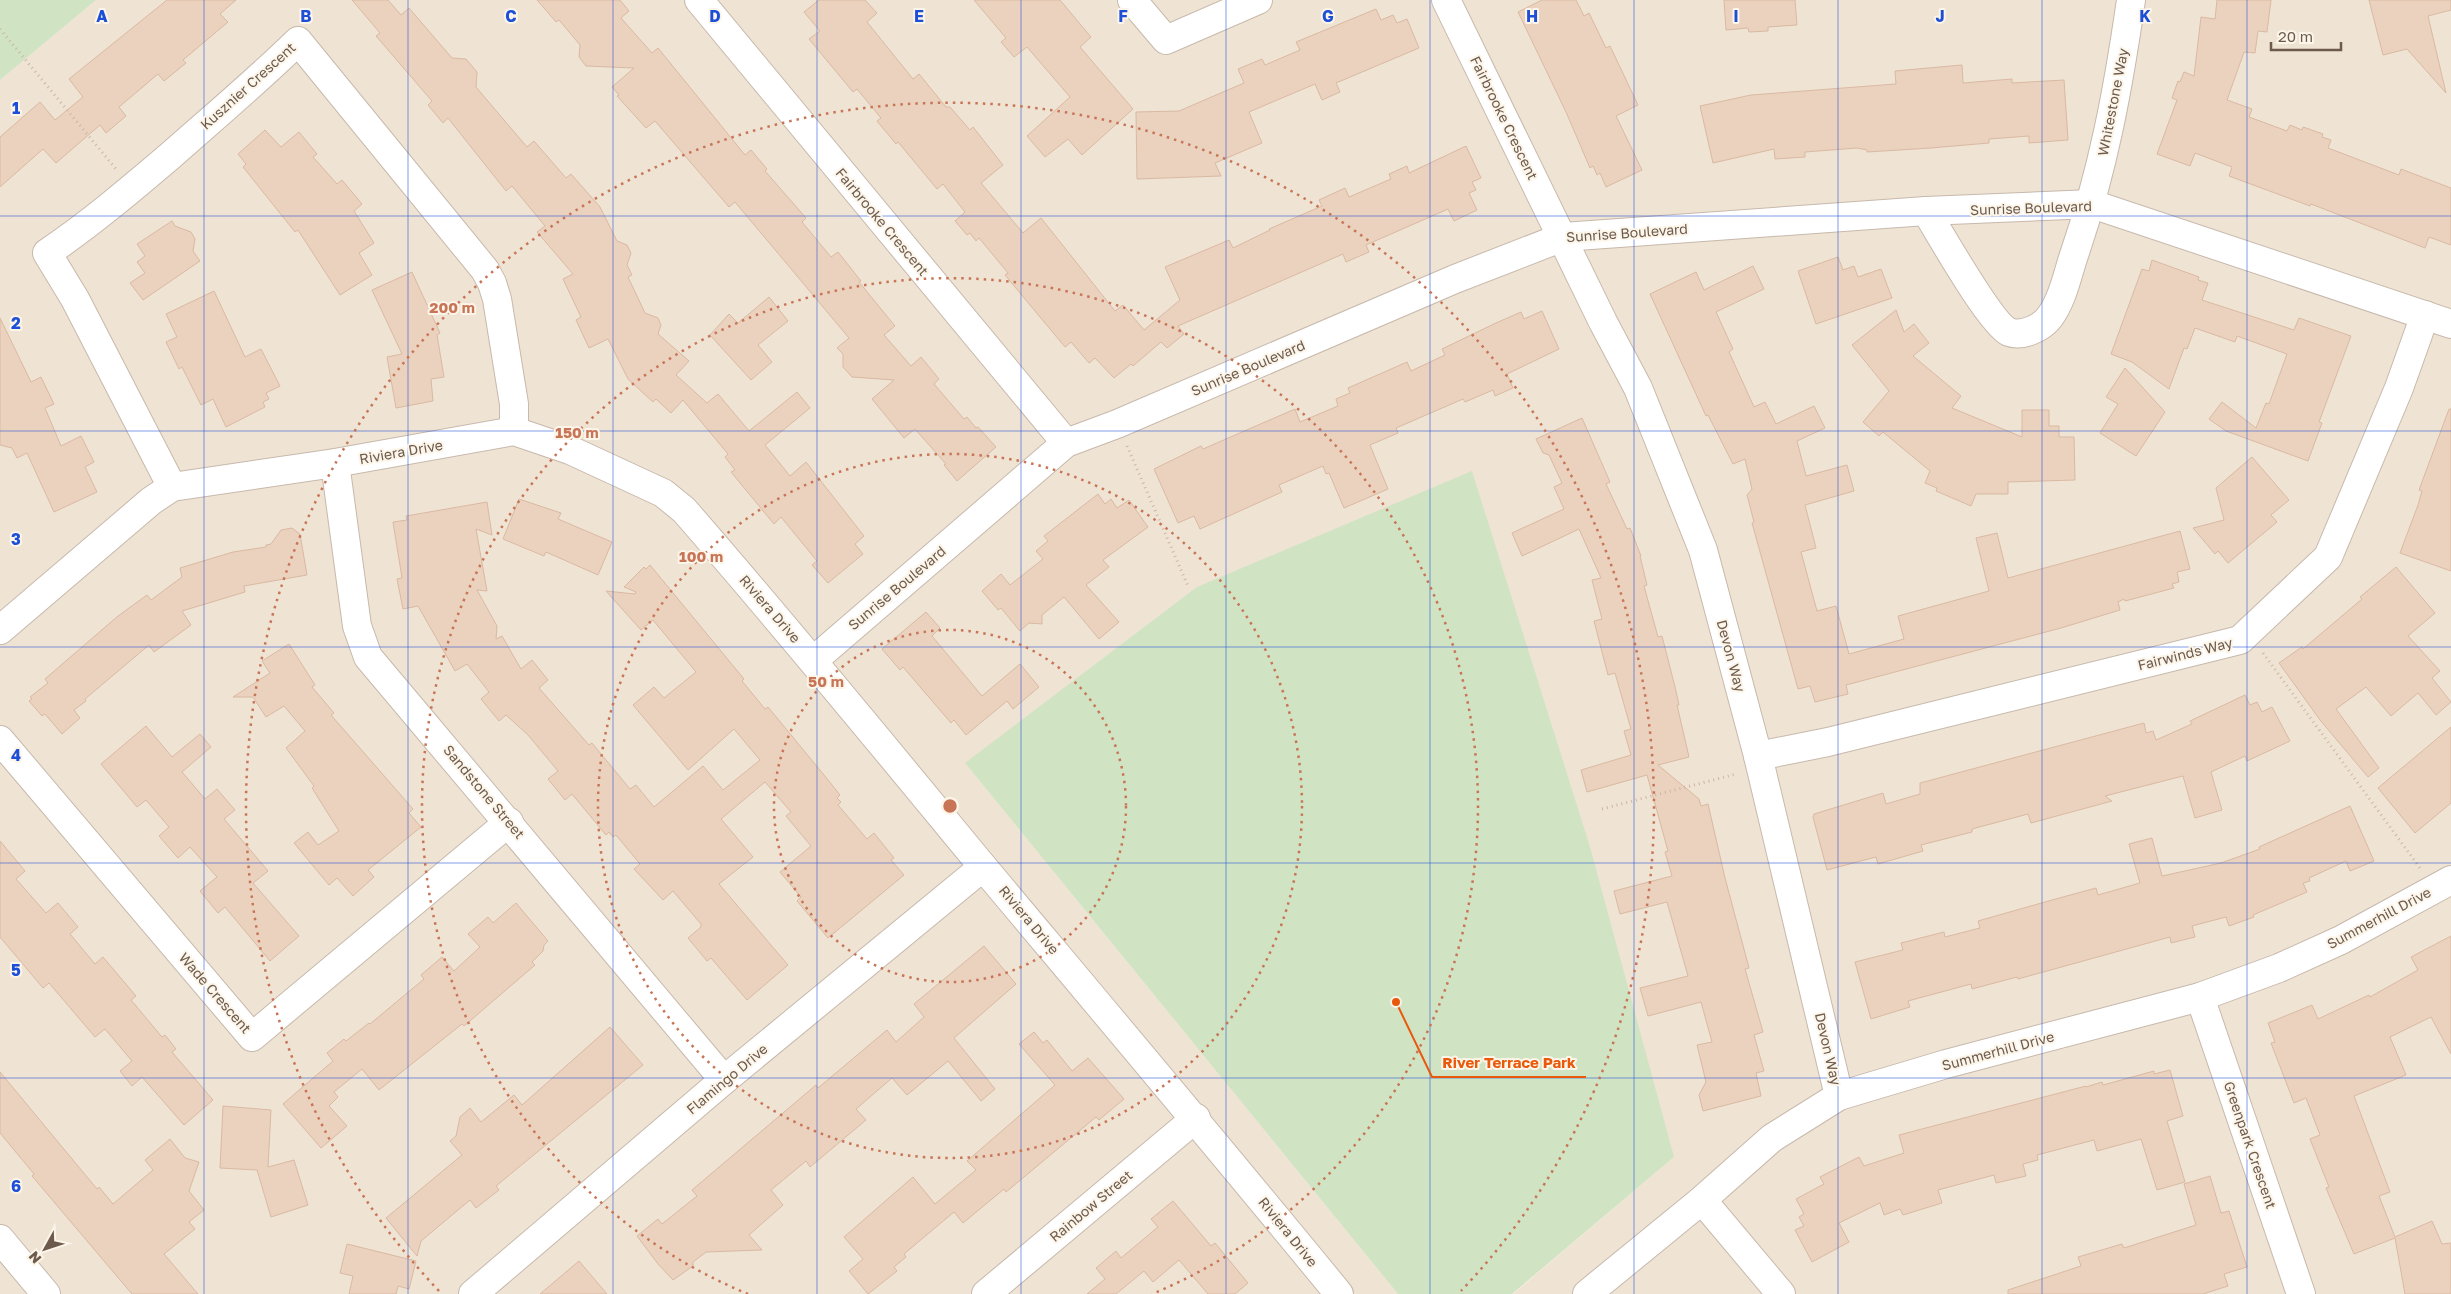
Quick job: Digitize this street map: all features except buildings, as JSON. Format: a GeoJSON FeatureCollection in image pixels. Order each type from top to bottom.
{"type":"FeatureCollection","features":[{"type":"Feature","properties":{"kind":"street","name":"Fairbrooke Crescent"},"geometry":{"type":"LineString","coordinates":[[699,0],[1066,443]]}},
{"type":"Feature","properties":{"kind":"street"},"geometry":{"type":"LineString","coordinates":[[1132,0],[1166,40],[1258,0]]}},
{"type":"Feature","properties":{"kind":"street","name":"Fairbrooke Crescent"},"geometry":{"type":"LineString","coordinates":[[1446,0],[1563,237]]}},
{"type":"Feature","properties":{"kind":"street","name":"Whitestone Way"},"geometry":{"type":"LineString","coordinates":[[1926,212],[1988,312],[2001,327],[2011,333],[2027,333],[2049,318],[2061,295],[2092,204],[2117,94],[2131,0]]}},
{"type":"Feature","properties":{"kind":"street","name":"Kusznier Crescent"},"geometry":{"type":"LineString","coordinates":[[172,487],[76,299],[47,253],[82,230],[132,188],[252,85],[298,41],[485,270],[497,299],[514,404],[514,431]]}},
{"type":"Feature","properties":{"kind":"street","name":"Sunrise Boulevard"},"geometry":{"type":"LineString","coordinates":[[814,660],[1066,443],[1117,424],[1455,279],[1563,237],[1926,212],[2092,204],[2451,324]]}},
{"type":"Feature","properties":{"kind":"street","name":"Devon Way"},"geometry":{"type":"LineString","coordinates":[[1563,237],[1638,388],[1703,550],[1760,762],[1839,1096]]}},
{"type":"Feature","properties":{"kind":"street","name":"Fairwinds Way"},"geometry":{"type":"LineString","coordinates":[[1760,762],[1828,742],[2240,640],[2328,557],[2399,388],[2425,315]]}},
{"type":"Feature","properties":{"kind":"street","name":"Riviera Drive"},"geometry":{"type":"LineString","coordinates":[[0,630],[151,501],[172,487],[335,463],[514,431],[570,450],[674,500],[814,660],[984,867],[1196,1118],[1339,1294]]}},
{"type":"Feature","properties":{"kind":"street","name":"Sandstone Street"},"geometry":{"type":"LineString","coordinates":[[335,463],[358,626],[368,657],[509,822],[724,1080]]}},
{"type":"Feature","properties":{"kind":"street","name":"Wade Crescent"},"geometry":{"type":"LineString","coordinates":[[0,740],[252,1037],[509,822]]}},
{"type":"Feature","properties":{"kind":"street","name":"Flamingo Drive"},"geometry":{"type":"LineString","coordinates":[[473,1294],[724,1080],[984,867]]}},
{"type":"Feature","properties":{"kind":"street","name":"Summerhill Drive"},"geometry":{"type":"LineString","coordinates":[[1587,1294],[1702,1200],[1772,1138],[1839,1096],[1946,1064],[2200,997],[2297,960],[2341,940],[2443,885]]}},
{"type":"Feature","properties":{"kind":"street","name":"Greenpark Crescent"},"geometry":{"type":"LineString","coordinates":[[2200,997],[2300,1294]]}},
{"type":"Feature","properties":{"kind":"street","name":"Rainbow Street"},"geometry":{"type":"LineString","coordinates":[[986,1294],[1196,1118]]}},
{"type":"Feature","properties":{"kind":"street"},"geometry":{"type":"LineString","coordinates":[[1702,1200],[1780,1294]]}},
{"type":"Feature","properties":{"kind":"street"},"geometry":{"type":"LineString","coordinates":[[0,1238],[46,1294]]}},
{"type":"Feature","properties":{"kind":"path"},"geometry":{"type":"LineString","coordinates":[[0,29],[132,188]]}},
{"type":"Feature","properties":{"kind":"path"},"geometry":{"type":"LineString","coordinates":[[1117,424],[1188,586]]}},
{"type":"Feature","properties":{"kind":"path"},"geometry":{"type":"LineString","coordinates":[[2248,632],[2443,885]]}},
{"type":"Feature","properties":{"kind":"path"},"geometry":{"type":"LineString","coordinates":[[1602,809],[1760,762]]}},
{"type":"Feature","properties":{"kind":"shaded area"},"geometry":{"type":"Polygon","coordinates":[[[96,0],[2451,0],[2451,1294],[1513,1294],[1674,1157],[965,763],[1398,1294],[0,1294],[0,80],[96,0]]]}},
{"type":"Feature","properties":{"kind":"green space"},"geometry":{"type":"Polygon","coordinates":[[[0,0],[96,0],[0,80],[0,0]]]}},
{"type":"Feature","properties":{"kind":"green space"},"geometry":{"type":"Polygon","coordinates":[[[1472,471],[1590,847],[1674,1157],[1512,1294],[1398,1294],[965,763],[1197,587],[1472,471]]]}},
{"type":"Feature","properties":{"kind":"place","name":"River Terrace Park"},"geometry":{"type":"Point","coordinates":[1396,1002]}}]}
